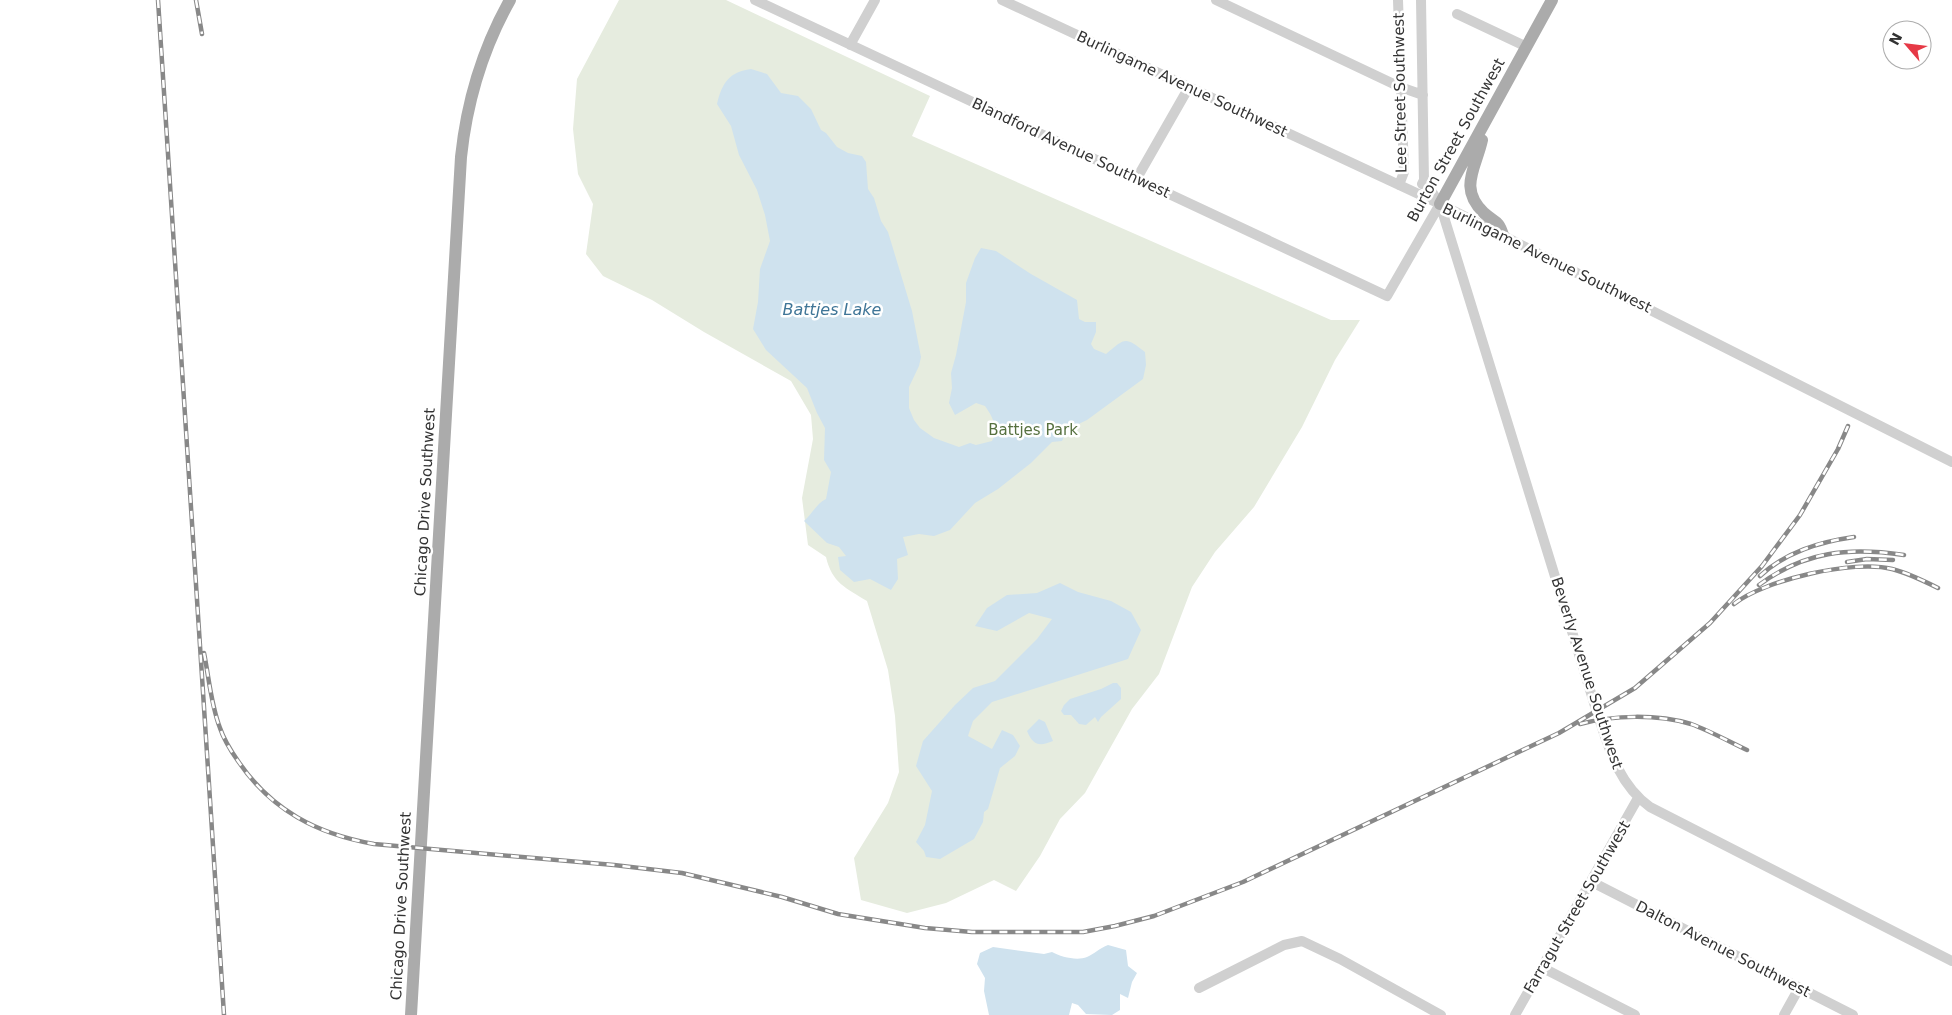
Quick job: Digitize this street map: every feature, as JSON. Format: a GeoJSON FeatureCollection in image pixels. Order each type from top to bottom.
{"type":"FeatureCollection","features":[{"type":"Feature","properties":{"kind":"main road","name":"Chicago Drive Southwest"},"geometry":{"type":"LineString","coordinates":[[411,1015],[462,148],[465,121],[478,69],[492,35],[510,0]]}},
{"type":"Feature","properties":{"kind":"main road","name":"Burton Street Southwest"},"geometry":{"type":"LineString","coordinates":[[1440,204],[1552,0]]}},
{"type":"Feature","properties":{"kind":"main road"},"geometry":{"type":"LineString","coordinates":[[1486,121],[1469,185],[1476,205],[1485,214],[1499,223],[1503,235]]}},
{"type":"Feature","properties":{"kind":"street","name":"Blandford Avenue Southwest"},"geometry":{"type":"LineString","coordinates":[[755,0],[1387,296]]}},
{"type":"Feature","properties":{"kind":"street"},"geometry":{"type":"LineString","coordinates":[[850,45],[875,0]]}},
{"type":"Feature","properties":{"kind":"street","name":"Burlingame Avenue Southwest"},"geometry":{"type":"LineString","coordinates":[[1002,0],[1440,204],[1952,462]]}},
{"type":"Feature","properties":{"kind":"street"},"geometry":{"type":"LineString","coordinates":[[1216,0],[1400,87],[1423,95]]}},
{"type":"Feature","properties":{"kind":"street","name":"Lee Street Southwest"},"geometry":{"type":"LineString","coordinates":[[1398,0],[1404,172],[1398,185]]}},
{"type":"Feature","properties":{"kind":"street","name":"Lee Street Southwest"},"geometry":{"type":"LineString","coordinates":[[1418,194],[1424,180],[1421,0]]}},
{"type":"Feature","properties":{"kind":"street"},"geometry":{"type":"LineString","coordinates":[[1457,14],[1527,47]]}},
{"type":"Feature","properties":{"kind":"street"},"geometry":{"type":"LineString","coordinates":[[1137,178],[1189,87]]}},
{"type":"Feature","properties":{"kind":"street","name":"Lee Street Southwest"},"geometry":{"type":"LineString","coordinates":[[1424,180],[1440,204]]}},
{"type":"Feature","properties":{"kind":"street","name":"Burton Street Southwest"},"geometry":{"type":"LineString","coordinates":[[1387,296],[1440,204]]}},
{"type":"Feature","properties":{"kind":"street","name":"Beverly Avenue Southwest"},"geometry":{"type":"LineString","coordinates":[[1440,204],[1610,752],[1617,769],[1627,785],[1638,798],[1659,811],[1952,961]]}},
{"type":"Feature","properties":{"kind":"street","name":"Farragut Street Southwest"},"geometry":{"type":"LineString","coordinates":[[1515,1015],[1638,798]]}},
{"type":"Feature","properties":{"kind":"street","name":"Dalton Avenue Southwest"},"geometry":{"type":"LineString","coordinates":[[1592,882],[1853,1015]]}},
{"type":"Feature","properties":{"kind":"street"},"geometry":{"type":"LineString","coordinates":[[1200,988],[1284,945],[1302,942],[1340,959],[1441,1015]]}},
{"type":"Feature","properties":{"kind":"street"},"geometry":{"type":"LineString","coordinates":[[1542,968],[1635,1015]]}},
{"type":"Feature","properties":{"kind":"street"},"geometry":{"type":"LineString","coordinates":[[1784,1015],[1799,988]]}},
{"type":"Feature","properties":{"kind":"green space","name":"Battjes Park"},"geometry":{"type":"Polygon","coordinates":[[[619,0],[726,0],[930,96],[912,136],[1331,320],[1360,320],[1335,360],[1302,427],[1254,507],[1215,552],[1192,587],[1159,674],[1132,709],[1085,793],[1060,819],[1040,856],[1016,891],[994,880],[946,903],[907,913],[861,900],[854,858],[888,803],[899,772],[895,716],[888,670],[867,601],[841,584],[832,573],[826,557],[808,545],[802,498],[813,439],[811,415],[791,381],[652,300],[603,276],[586,254],[593,204],[578,174],[573,129],[577,79],[619,0]]]}},
{"type":"Feature","properties":{"kind":"water","name":"Battjes Lake"},"geometry":{"type":"Polygon","coordinates":[[[751,69],[767,74],[781,93],[798,96],[811,109],[821,130],[826,133],[837,147],[848,153],[862,156],[866,162],[868,189],[874,198],[881,221],[888,232],[912,311],[921,357],[909,387],[909,408],[920,428],[934,438],[959,447],[970,443],[976,445],[992,441],[994,436],[994,422],[985,406],[976,403],[955,415],[949,403],[952,388],[951,373],[966,302],[966,283],[975,258],[981,248],[996,251],[1031,274],[1077,300],[1079,319],[1085,322],[1096,322],[1096,332],[1091,344],[1094,349],[1106,354],[1121,342],[1129,341],[1145,352],[1146,365],[1143,379],[1087,420],[1068,429],[1062,441],[1052,442],[1031,463],[998,489],[975,503],[950,530],[934,536],[919,534],[903,537],[908,555],[897,559],[898,579],[891,590],[870,579],[854,582],[840,570],[838,557],[846,556],[839,547],[827,543],[804,521],[826,499],[831,472],[824,460],[825,428],[807,388],[766,350],[753,329],[758,302],[760,269],[770,241],[765,215],[757,190],[739,155],[731,126],[717,104],[724,84],[737,73],[751,69]]]}},
{"type":"Feature","properties":{"kind":"water"},"geometry":{"type":"Polygon","coordinates":[[[1060,583],[1078,592],[1111,601],[1131,612],[1141,630],[1128,659],[992,702],[973,721],[968,736],[992,749],[1002,730],[1013,735],[1020,746],[1015,756],[1000,768],[988,809],[984,812],[983,822],[974,839],[940,859],[926,857],[924,851],[916,842],[925,825],[932,791],[916,766],[923,741],[973,688],[995,681],[1037,639],[1052,619],[1029,613],[997,631],[975,626],[987,608],[1007,595],[1037,593],[1060,583]]]}},
{"type":"Feature","properties":{"kind":"water"},"geometry":{"type":"Polygon","coordinates":[[[1117,683],[1121,688],[1121,699],[1098,722],[1095,717],[1086,725],[1079,724],[1071,715],[1064,715],[1061,711],[1070,699],[1117,683]]]}},
{"type":"Feature","properties":{"kind":"water"},"geometry":{"type":"Polygon","coordinates":[[[1039,719],[1045,722],[1053,741],[1037,744],[1029,736],[1027,731],[1039,719]]]}},
{"type":"Feature","properties":{"kind":"water"},"geometry":{"type":"Polygon","coordinates":[[[1108,945],[1126,950],[1128,966],[1137,973],[1132,982],[1128,998],[1120,994],[1120,1010],[1112,1015],[1086,1014],[1078,1005],[1072,1003],[1069,1015],[989,1015],[984,991],[985,978],[977,964],[980,953],[993,947],[1044,954],[1052,952],[1064,957],[1079,959],[1087,957],[1108,945]]]}},
{"type":"Feature","properties":{"kind":"railway"},"geometry":{"type":"LineString","coordinates":[[158,0],[224,1015]]}},
{"type":"Feature","properties":{"kind":"railway"},"geometry":{"type":"LineString","coordinates":[[196,0],[202,34]]}},
{"type":"Feature","properties":{"kind":"railway"},"geometry":{"type":"LineString","coordinates":[[204,653],[217,719],[226,741],[238,761],[265,793],[281,806],[297,817],[333,834],[374,844],[614,865],[682,873],[782,897],[838,914],[925,928],[972,932],[1083,932],[1154,916],[1243,882],[1559,733],[1635,688],[1710,623],[1762,566],[1800,515],[1838,449],[1848,426]]}},
{"type":"Feature","properties":{"kind":"railway"},"geometry":{"type":"LineString","coordinates":[[1760,576],[1781,560],[1804,549],[1854,537]]}},
{"type":"Feature","properties":{"kind":"railway"},"geometry":{"type":"LineString","coordinates":[[1759,585],[1793,565],[1828,554],[1865,552],[1904,555]]}},
{"type":"Feature","properties":{"kind":"railway"},"geometry":{"type":"LineString","coordinates":[[1847,562],[1867,559],[1893,560]]}},
{"type":"Feature","properties":{"kind":"railway"},"geometry":{"type":"LineString","coordinates":[[1734,604],[1748,595],[1787,580],[1833,569],[1856,567],[1892,569],[1938,588]]}},
{"type":"Feature","properties":{"kind":"railway"},"geometry":{"type":"LineString","coordinates":[[1580,724],[1621,717],[1650,717],[1678,721],[1691,724],[1747,750]]}}]}
